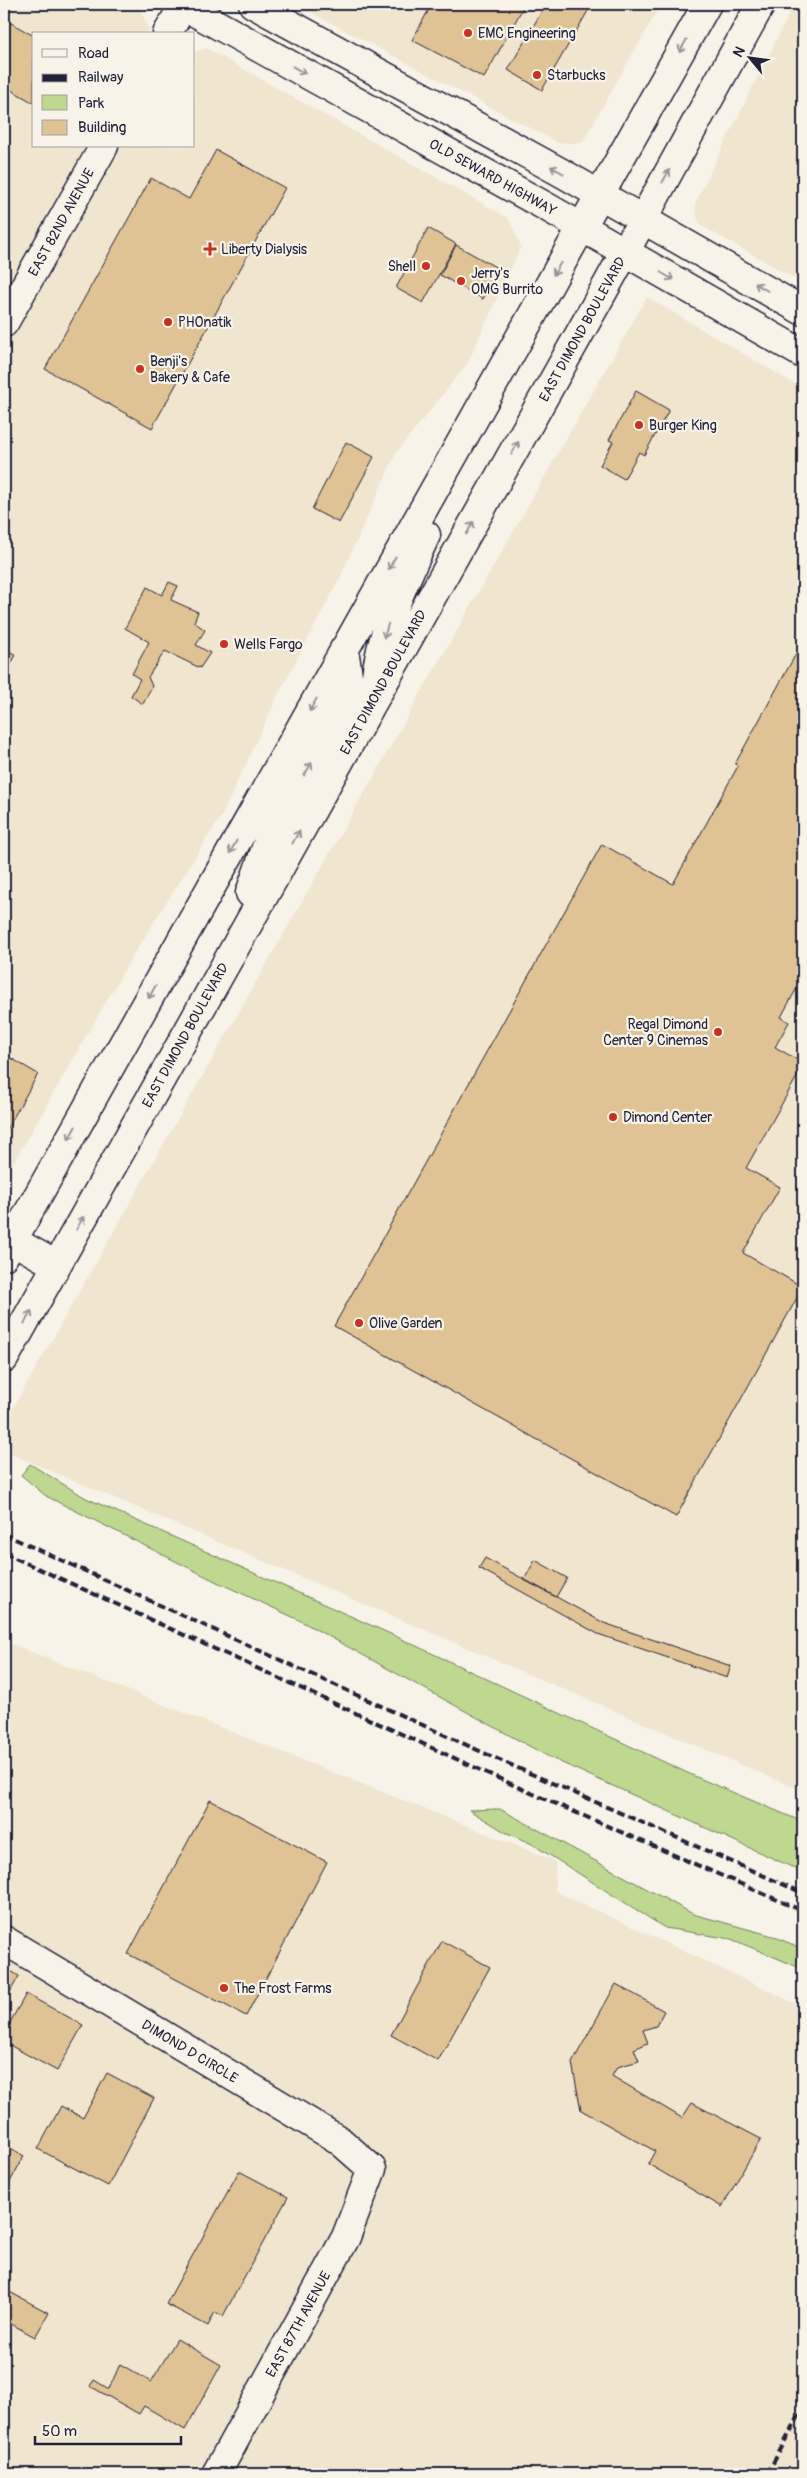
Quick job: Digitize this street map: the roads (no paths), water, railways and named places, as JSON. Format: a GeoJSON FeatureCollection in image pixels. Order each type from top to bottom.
{"type":"FeatureCollection","features":[{"type":"Feature","properties":{"kind":"main road"},"geometry":{"type":"LineString","coordinates":[[253,4],[642,219],[803,312]]}},
{"type":"Feature","properties":{"kind":"main road"},"geometry":{"type":"LineString","coordinates":[[56,1265],[8,1248],[707,4]]}},
{"type":"Feature","properties":{"kind":"main road","name":"EAST DIMOND BOULEVARD"},"geometry":{"type":"LineString","coordinates":[[4,1359],[625,251],[761,4]]}},
{"type":"Feature","properties":{"kind":"main road"},"geometry":{"type":"LineString","coordinates":[[168,32],[182,5],[216,6],[271,36],[318,58],[394,81]]}},
{"type":"Feature","properties":{"kind":"main road","name":"OLD SEWARD HIGHWAY"},"geometry":{"type":"LineString","coordinates":[[182,5],[581,226],[803,354]]}},
{"type":"Feature","properties":{"kind":"main road","name":"EAST 82ND AVENUE"},"geometry":{"type":"LineString","coordinates":[[4,324],[103,148]]}},
{"type":"Feature","properties":{"kind":"main road"},"geometry":{"type":"LineString","coordinates":[[373,699],[378,657],[390,615],[442,499],[470,424]]}},
{"type":"Feature","properties":{"kind":"main road"},"geometry":{"type":"LineString","coordinates":[[237,943],[252,883],[273,828],[338,716],[350,689],[344,649]]}},
{"type":"Feature","properties":{"kind":"main road","name":"DIMOND D CIRCLE"},"geometry":{"type":"LineString","coordinates":[[4,1940],[339,2140],[372,2170]]}},
{"type":"Feature","properties":{"kind":"main road","name":"EAST 87TH AVENUE"},"geometry":{"type":"LineString","coordinates":[[216,2474],[346,2237],[372,2170]]}},
{"type":"Feature","properties":{"kind":"railway"},"geometry":{"type":"LineString","coordinates":[[4,1534],[495,1758],[803,1893]]}},
{"type":"Feature","properties":{"kind":"railway"},"geometry":{"type":"LineString","coordinates":[[4,1553],[531,1793],[803,1911]]}},
{"type":"Feature","properties":{"kind":"railway"},"geometry":{"type":"LineString","coordinates":[[767,2474],[803,2409]]}},
{"type":"Feature","properties":{"kind":"place","name":"EMC Engineering"},"geometry":{"type":"Point","coordinates":[468,33]}},
{"type":"Feature","properties":{"kind":"place","name":"Starbucks"},"geometry":{"type":"Point","coordinates":[537,75]}},
{"type":"Feature","properties":{"kind":"place","name":"Liberty Dialysis"},"geometry":{"type":"Point","coordinates":[210,249]}},
{"type":"Feature","properties":{"kind":"place","name":"Shell"},"geometry":{"type":"Point","coordinates":[426,266]}},
{"type":"Feature","properties":{"kind":"place","name":"Jerry's OMG Burrito"},"geometry":{"type":"Point","coordinates":[461,281]}},
{"type":"Feature","properties":{"kind":"place","name":"PHOnatik"},"geometry":{"type":"Point","coordinates":[168,322]}},
{"type":"Feature","properties":{"kind":"place","name":"Benji's Bakery & Cafe"},"geometry":{"type":"Point","coordinates":[140,369]}},
{"type":"Feature","properties":{"kind":"place","name":"Burger King"},"geometry":{"type":"Point","coordinates":[639,425]}},
{"type":"Feature","properties":{"kind":"place","name":"Wells Fargo"},"geometry":{"type":"Point","coordinates":[224,644]}},
{"type":"Feature","properties":{"kind":"place","name":"Regal Dimond Center 9 Cinemas"},"geometry":{"type":"Point","coordinates":[718,1032]}},
{"type":"Feature","properties":{"kind":"place","name":"Dimond Center"},"geometry":{"type":"Point","coordinates":[613,1117]}},
{"type":"Feature","properties":{"kind":"place","name":"Olive Garden"},"geometry":{"type":"Point","coordinates":[359,1323]}},
{"type":"Feature","properties":{"kind":"place","name":"The Frost Farms"},"geometry":{"type":"Point","coordinates":[224,1988]}}]}
